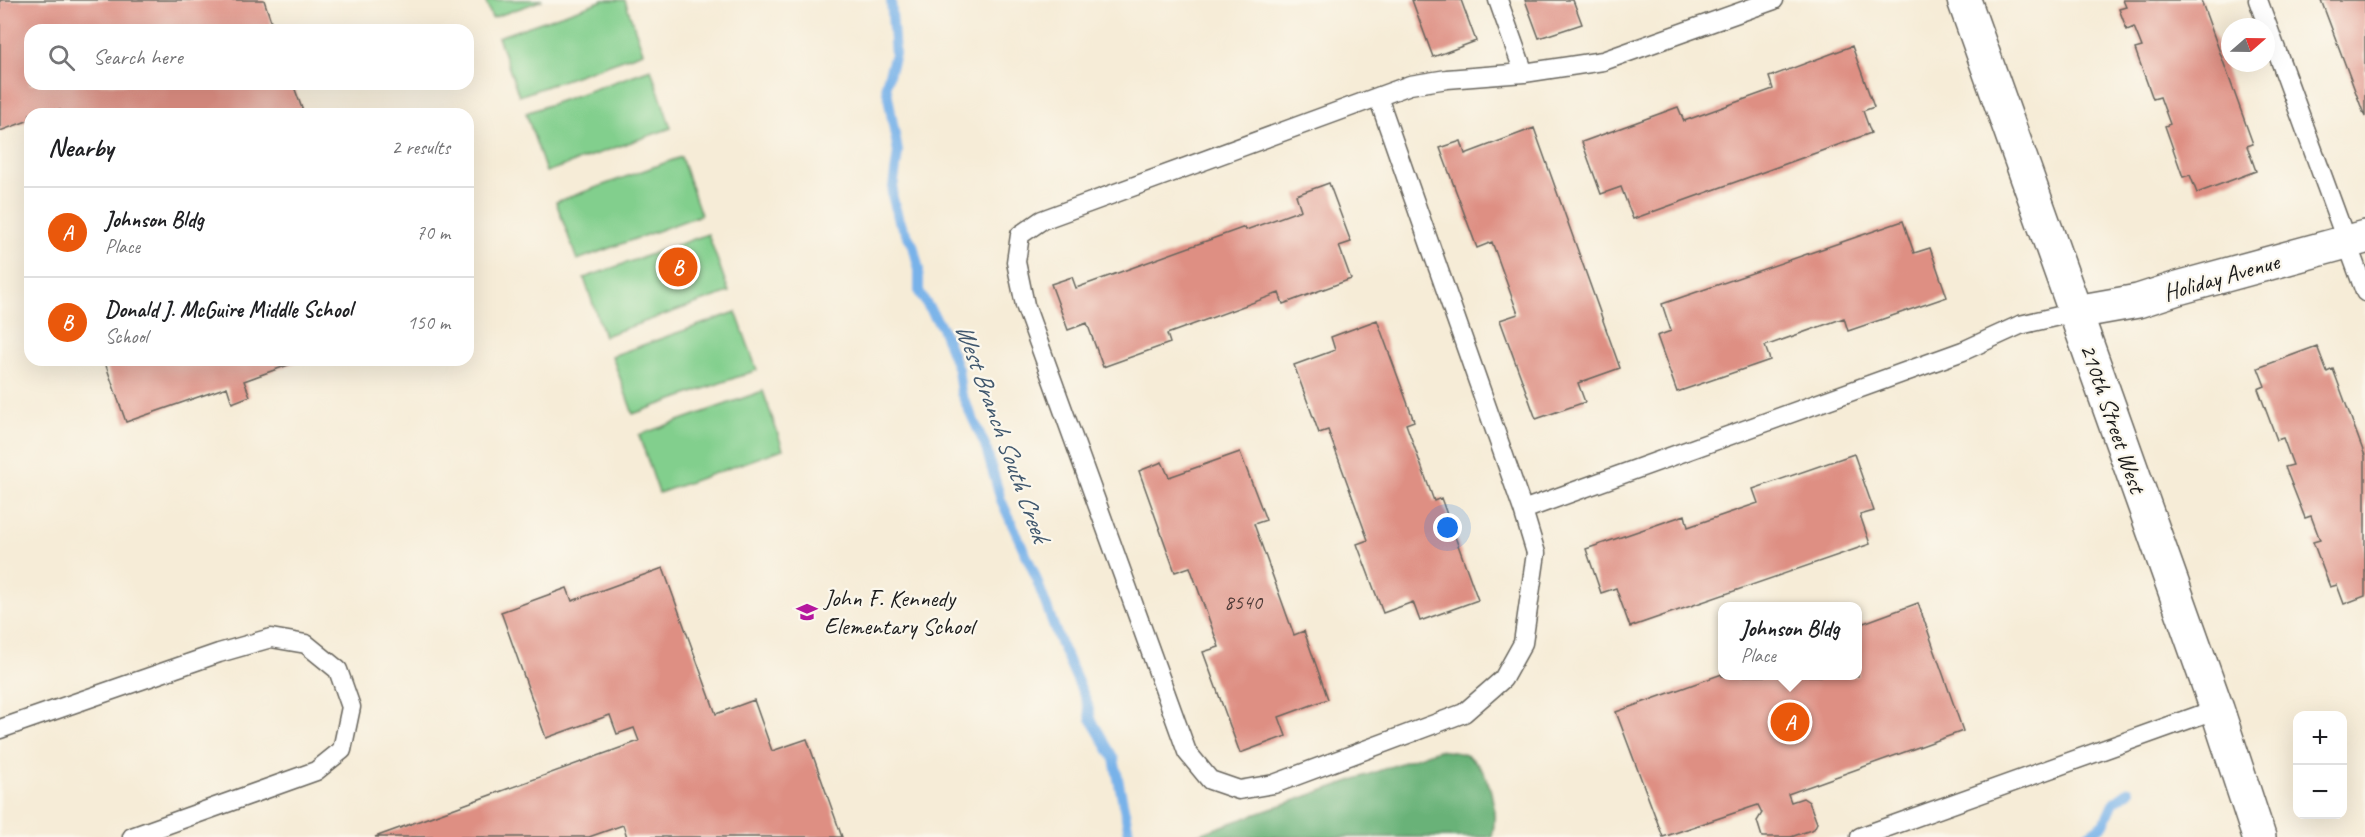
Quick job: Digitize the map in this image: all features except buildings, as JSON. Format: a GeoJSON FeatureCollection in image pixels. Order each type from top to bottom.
{"type":"FeatureCollection","features":[{"type":"Feature","properties":{"kind":"street","name":"210th Street West"},"geometry":{"type":"LineString","coordinates":[[1964,0],[2217,709],[2259,837]]}},
{"type":"Feature","properties":{"kind":"street","name":"Holiday Avenue"},"geometry":{"type":"LineString","coordinates":[[2076,312],[2138,302],[2178,288],[2356,240]]}},
{"type":"Feature","properties":{"kind":"lane"},"geometry":{"type":"LineString","coordinates":[[1498,0],[1524,73]]}},
{"type":"Feature","properties":{"kind":"lane"},"geometry":{"type":"LineString","coordinates":[[1378,97],[1536,553],[1523,643],[1503,679],[1464,713],[1275,784],[1239,790],[1210,780],[1187,752],[1025,305],[1016,262],[1020,235],[1042,220],[1410,85],[1603,62],[1774,0]]}},
{"type":"Feature","properties":{"kind":"lane"},"geometry":{"type":"LineString","coordinates":[[2258,0],[2356,240],[2365,292]]}},
{"type":"Feature","properties":{"kind":"lane"},"geometry":{"type":"LineString","coordinates":[[1523,510],[1963,351],[2020,325],[2076,312]]}},
{"type":"Feature","properties":{"kind":"lane"},"geometry":{"type":"LineString","coordinates":[[0,729],[219,652],[271,638],[306,644],[338,670],[351,707],[342,750],[316,771],[132,837]]}},
{"type":"Feature","properties":{"kind":"lane"},"geometry":{"type":"LineString","coordinates":[[1860,837],[2217,709]]}},
{"type":"Feature","properties":{"kind":"green space"},"geometry":{"type":"Polygon","coordinates":[[[485,0],[543,0],[492,18],[485,0]]]}},
{"type":"Feature","properties":{"kind":"green space"},"geometry":{"type":"Polygon","coordinates":[[[604,0],[625,0],[643,52],[519,96],[498,37],[604,0]]]}},
{"type":"Feature","properties":{"kind":"green space"},"geometry":{"type":"Polygon","coordinates":[[[651,69],[671,128],[546,172],[526,113],[651,69]]]}},
{"type":"Feature","properties":{"kind":"green space"},"geometry":{"type":"Polygon","coordinates":[[[681,157],[701,215],[577,260],[556,202],[681,157]]]}},
{"type":"Feature","properties":{"kind":"green space"},"geometry":{"type":"Polygon","coordinates":[[[708,234],[729,292],[604,336],[584,278],[708,234]]]}},
{"type":"Feature","properties":{"kind":"green space"},"geometry":{"type":"Polygon","coordinates":[[[736,312],[757,370],[633,414],[612,356],[736,312]]]}},
{"type":"Feature","properties":{"kind":"green space"},"geometry":{"type":"Polygon","coordinates":[[[763,391],[783,449],[659,493],[639,435],[763,391]]]}},
{"type":"Feature","properties":{"kind":"green space"},"geometry":{"type":"Polygon","coordinates":[[[1438,750],[1466,755],[1482,770],[1493,804],[1492,837],[1191,837],[1438,750]]]}},
{"type":"Feature","properties":{"kind":"waterway","name":"West Branch South Creek"},"geometry":{"type":"LineString","coordinates":[[891,0],[895,54],[886,85],[898,152],[892,195],[899,221],[913,245],[919,270],[919,292],[942,328],[958,369],[961,393],[985,445],[1001,500],[1033,570],[1059,640],[1087,702],[1091,719],[1114,759],[1130,837]]}},
{"type":"Feature","properties":{"kind":"waterway"},"geometry":{"type":"LineString","coordinates":[[2085,837],[2104,824],[2114,802],[2129,791]]}},
{"type":"Feature","properties":{"kind":"place","name":"Donald J. McGuire Middle School"},"geometry":{"type":"Point","coordinates":[678,267]}},
{"type":"Feature","properties":{"kind":"place","name":"John F. Kennedy Elementary School"},"geometry":{"type":"Point","coordinates":[807,612]}},
{"type":"Feature","properties":{"kind":"place","name":"Johnson Bldg"},"geometry":{"type":"Point","coordinates":[1790,722]}}]}
